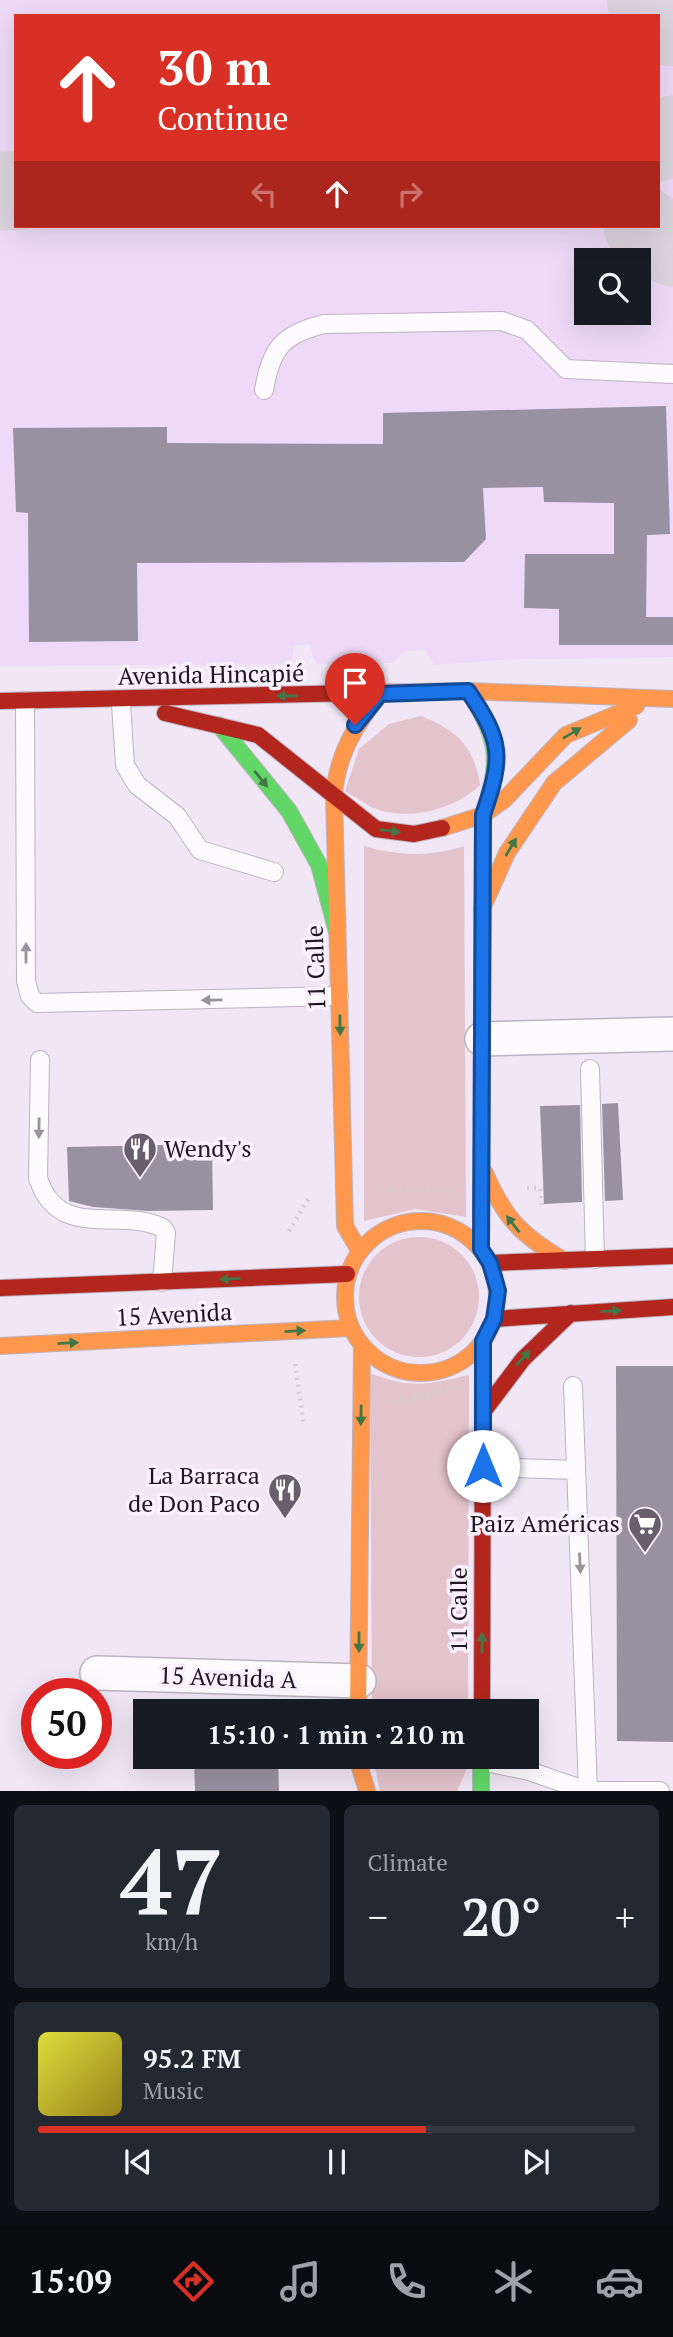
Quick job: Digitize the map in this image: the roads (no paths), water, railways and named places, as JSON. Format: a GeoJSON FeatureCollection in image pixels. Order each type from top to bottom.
{"type":"FeatureCollection","features":[{"type":"Feature","properties":{"kind":"main road","name":"Avenida Hincapié"},"geometry":{"type":"LineString","coordinates":[[0,701],[113,702],[468,691],[673,699]]}},
{"type":"Feature","properties":{"kind":"main road"},"geometry":{"type":"LineString","coordinates":[[468,691],[486,718],[498,753],[497,774],[483,815],[482,909],[482,1167],[486,1256],[498,1291],[494,1319],[483,1341],[467,1359],[447,1370],[424,1374],[390,1366],[362,1346],[350,1328],[344,1301],[347,1273],[359,1250],[380,1231],[405,1221],[434,1220],[460,1231],[486,1256],[565,1261],[673,1255]]}},
{"type":"Feature","properties":{"kind":"main road","name":"11 Calle"},"geometry":{"type":"LineString","coordinates":[[359,1250],[345,1226],[334,795],[336,762],[341,748],[380,694]]}},
{"type":"Feature","properties":{"kind":"main road","name":"Avenida Hincapié"},"geometry":{"type":"LineString","coordinates":[[113,702],[258,735],[303,767],[376,829],[414,834],[452,826],[483,815],[504,800],[566,735],[654,699]]}},
{"type":"Feature","properties":{"kind":"main road"},"geometry":{"type":"LineString","coordinates":[[482,909],[507,853],[554,783],[654,699]]}},
{"type":"Feature","properties":{"kind":"main road"},"geometry":{"type":"LineString","coordinates":[[219,724],[289,811],[318,865],[337,932]]}},
{"type":"Feature","properties":{"kind":"main road"},"geometry":{"type":"LineString","coordinates":[[482,1167],[498,1205],[522,1237],[565,1261]]}},
{"type":"Feature","properties":{"kind":"main road","name":"15 Avenida"},"geometry":{"type":"LineString","coordinates":[[0,1288],[347,1273]]}},
{"type":"Feature","properties":{"kind":"main road"},"geometry":{"type":"LineString","coordinates":[[494,1319],[673,1307]]}},
{"type":"Feature","properties":{"kind":"main road"},"geometry":{"type":"LineString","coordinates":[[483,1412],[505,1379],[533,1347],[571,1313]]}},
{"type":"Feature","properties":{"kind":"main road","name":"15 Avenida"},"geometry":{"type":"LineString","coordinates":[[0,1346],[350,1328]]}},
{"type":"Feature","properties":{"kind":"main road","name":"11 Calle"},"geometry":{"type":"LineString","coordinates":[[482,1699],[483,1341]]}},
{"type":"Feature","properties":{"kind":"main road"},"geometry":{"type":"LineString","coordinates":[[358,1696],[362,1346]]}},
{"type":"Feature","properties":{"kind":"main road"},"geometry":{"type":"LineString","coordinates":[[355,1791],[356,1769]]}},
{"type":"Feature","properties":{"kind":"main road"},"geometry":{"type":"LineString","coordinates":[[361,1769],[367,1791]]}},
{"type":"Feature","properties":{"kind":"main road"},"geometry":{"type":"LineString","coordinates":[[471,1791],[479,1769]]}},
{"type":"Feature","properties":{"kind":"main road"},"geometry":{"type":"LineString","coordinates":[[481,1769],[481,1791]]}},
{"type":"Feature","properties":{"kind":"street"},"geometry":{"type":"LineString","coordinates":[[482,1039],[673,1034]]}},
{"type":"Feature","properties":{"kind":"street","name":"15 Avenida A"},"geometry":{"type":"LineString","coordinates":[[97,1673],[358,1696]]}},
{"type":"Feature","properties":{"kind":"lane"},"geometry":{"type":"LineString","coordinates":[[264,390],[268,363],[282,342],[301,330],[324,324],[502,321],[527,330],[566,369],[673,374]]}},
{"type":"Feature","properties":{"kind":"lane"},"geometry":{"type":"LineString","coordinates":[[25,701],[26,982],[30,996],[37,1003],[339,996]]}},
{"type":"Feature","properties":{"kind":"lane"},"geometry":{"type":"LineString","coordinates":[[113,702],[125,765],[137,785],[177,816],[200,850],[274,872]]}},
{"type":"Feature","properties":{"kind":"lane"},"geometry":{"type":"LineString","coordinates":[[40,1060],[38,1178],[43,1192],[50,1204],[67,1215],[163,1228],[166,1233],[162,1282]]}},
{"type":"Feature","properties":{"kind":"lane"},"geometry":{"type":"LineString","coordinates":[[590,1069],[595,1259]]}},
{"type":"Feature","properties":{"kind":"lane"},"geometry":{"type":"LineString","coordinates":[[517,1769],[588,1791],[573,1386]]}},
{"type":"Feature","properties":{"kind":"lane"},"geometry":{"type":"LineString","coordinates":[[483,1466],[575,1470]]}},
{"type":"Feature","properties":{"kind":"lane"},"geometry":{"type":"LineString","coordinates":[[598,1791],[660,1791]]}},
{"type":"Feature","properties":{"kind":"place","name":"Wendy's"},"geometry":{"type":"Point","coordinates":[140,1179]}},
{"type":"Feature","properties":{"kind":"place","name":"La Barraca de Don Paco"},"geometry":{"type":"Point","coordinates":[285,1520]}},
{"type":"Feature","properties":{"kind":"place","name":"Paiz Américas"},"geometry":{"type":"Point","coordinates":[645,1554]}}]}
